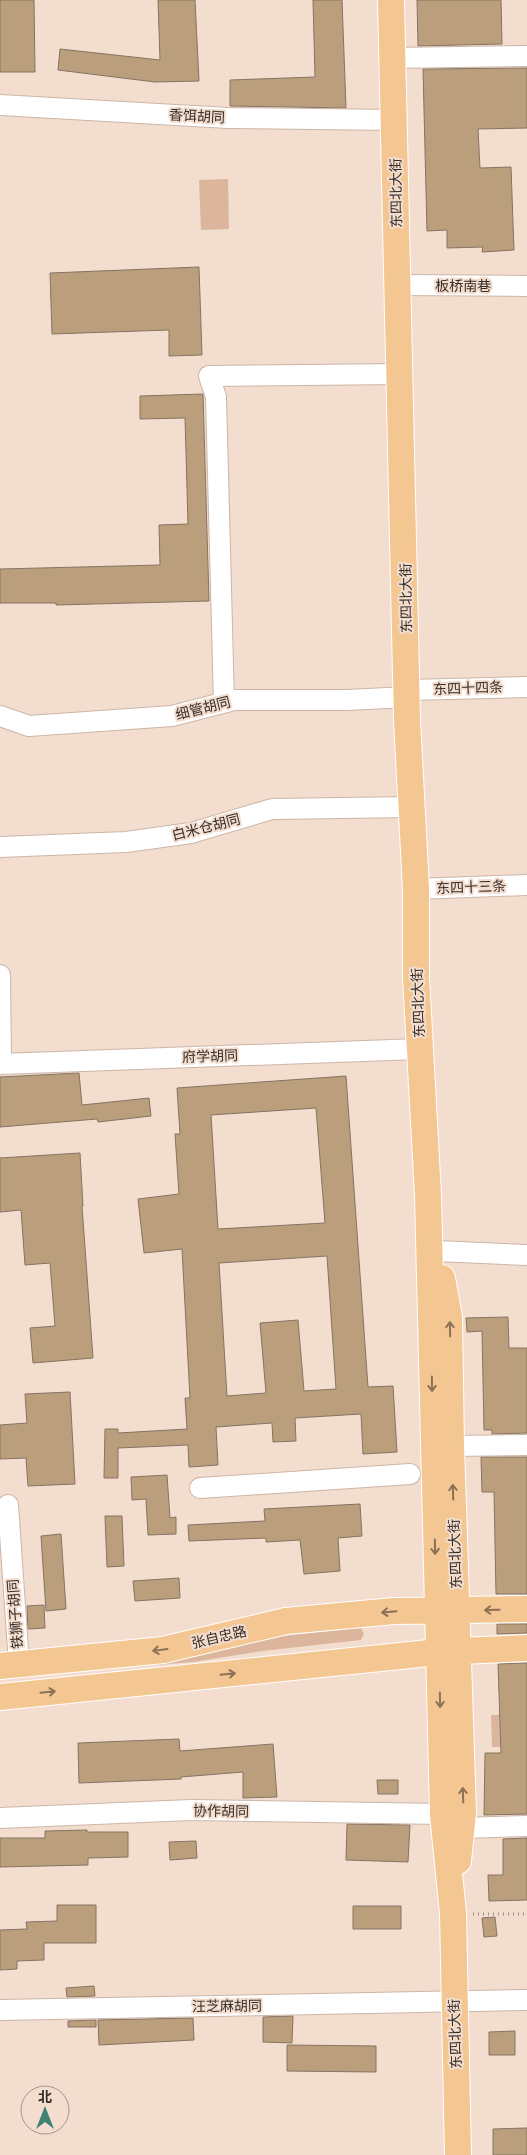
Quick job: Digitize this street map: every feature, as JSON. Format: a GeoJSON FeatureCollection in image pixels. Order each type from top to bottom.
{"type":"FeatureCollection","features":[{"type":"Feature","properties":{"kind":"main road","name":"东四北大街"},"geometry":{"type":"LineString","coordinates":[[390,0],[408,694],[416,889],[416,977],[447,1610],[458,2155]]}},
{"type":"Feature","properties":{"kind":"main road","name":"东四北大街"},"geometry":{"type":"LineString","coordinates":[[428,1196],[436,1251],[449,1317],[451,1446],[447,1610]]}},
{"type":"Feature","properties":{"kind":"main road","name":"张自忠路"},"geometry":{"type":"LineString","coordinates":[[9,1665],[163,1650],[286,1621],[394,1611],[527,1609]]}},
{"type":"Feature","properties":{"kind":"main road"},"geometry":{"type":"LineString","coordinates":[[0,1697],[448,1651],[527,1648]]}},
{"type":"Feature","properties":{"kind":"street"},"geometry":{"type":"LineString","coordinates":[[392,58],[527,56]]}},
{"type":"Feature","properties":{"kind":"street","name":"香饵胡同"},"geometry":{"type":"LineString","coordinates":[[0,105],[228,118],[394,120]]}},
{"type":"Feature","properties":{"kind":"street","name":"板桥南巷"},"geometry":{"type":"LineString","coordinates":[[398,285],[527,286]]}},
{"type":"Feature","properties":{"kind":"street"},"geometry":{"type":"LineString","coordinates":[[224,703],[216,397],[209,376],[400,374]]}},
{"type":"Feature","properties":{"kind":"street","name":"东四十四条"},"geometry":{"type":"LineString","coordinates":[[408,694],[527,687]]}},
{"type":"Feature","properties":{"kind":"street","name":"细管胡同"},"geometry":{"type":"LineString","coordinates":[[0,716],[29,726],[172,716],[234,700],[347,700],[408,694]]}},
{"type":"Feature","properties":{"kind":"street","name":"白米仓胡同"},"geometry":{"type":"LineString","coordinates":[[0,847],[126,842],[191,833],[272,809],[412,807]]}},
{"type":"Feature","properties":{"kind":"street","name":"东四十三条"},"geometry":{"type":"LineString","coordinates":[[416,889],[527,885]]}},
{"type":"Feature","properties":{"kind":"street"},"geometry":{"type":"LineString","coordinates":[[0,975],[0,1064]]}},
{"type":"Feature","properties":{"kind":"street","name":"府学胡同"},"geometry":{"type":"LineString","coordinates":[[0,1064],[419,1049]]}},
{"type":"Feature","properties":{"kind":"street"},"geometry":{"type":"LineString","coordinates":[[436,1251],[527,1255]]}},
{"type":"Feature","properties":{"kind":"street"},"geometry":{"type":"LineString","coordinates":[[451,1446],[527,1445]]}},
{"type":"Feature","properties":{"kind":"street"},"geometry":{"type":"LineString","coordinates":[[200,1488],[410,1474]]}},
{"type":"Feature","properties":{"kind":"street","name":"铁狮子胡同"},"geometry":{"type":"LineString","coordinates":[[8,1505],[9,1665]]}},
{"type":"Feature","properties":{"kind":"street","name":"协作胡同"},"geometry":{"type":"LineString","coordinates":[[0,1818],[192,1810],[527,1826]]}},
{"type":"Feature","properties":{"kind":"street","name":"汪芝麻胡同"},"geometry":{"type":"LineString","coordinates":[[0,2010],[527,2000]]}},
{"type":"Feature","properties":{"kind":"path"},"geometry":{"type":"LineString","coordinates":[[453,1914],[527,1914]]}},
{"type":"Feature","properties":{"kind":"shaded area"},"geometry":{"type":"Polygon","coordinates":[[[228,179],[229,229],[201,230],[199,180],[228,179]]]}},
{"type":"Feature","properties":{"kind":"shaded area"},"geometry":{"type":"Polygon","coordinates":[[[361,1628],[364,1634],[361,1640],[262,1651],[193,1662],[56,1673],[272,1637],[361,1628]]]}},
{"type":"Feature","properties":{"kind":"shaded area"},"geometry":{"type":"Polygon","coordinates":[[[527,1714],[527,1747],[492,1747],[491,1715],[527,1714]]]}},
{"type":"Feature","properties":{"kind":"building"},"geometry":{"type":"Polygon","coordinates":[[[0,0],[34,0],[35,72],[0,72],[0,0]]]}},
{"type":"Feature","properties":{"kind":"building"},"geometry":{"type":"Polygon","coordinates":[[[158,0],[195,0],[199,81],[155,82],[58,70],[60,49],[160,60],[158,0]]]}},
{"type":"Feature","properties":{"kind":"building"},"geometry":{"type":"Polygon","coordinates":[[[313,0],[342,0],[346,108],[230,106],[230,80],[315,77],[313,0]]]}},
{"type":"Feature","properties":{"kind":"building"},"geometry":{"type":"Polygon","coordinates":[[[417,0],[501,0],[502,44],[418,46],[417,0]]]}},
{"type":"Feature","properties":{"kind":"building"},"geometry":{"type":"Polygon","coordinates":[[[527,68],[527,128],[478,129],[480,168],[511,167],[514,250],[482,252],[483,247],[447,248],[447,230],[427,231],[423,69],[527,68]]]}},
{"type":"Feature","properties":{"kind":"building"},"geometry":{"type":"Polygon","coordinates":[[[199,267],[202,355],[169,356],[169,330],[52,334],[50,273],[199,267]]]}},
{"type":"Feature","properties":{"kind":"building"},"geometry":{"type":"Polygon","coordinates":[[[203,394],[209,601],[56,605],[56,603],[0,603],[0,569],[160,565],[159,525],[188,524],[185,418],[140,419],[140,396],[203,394]]]}},
{"type":"Feature","properties":{"kind":"building"},"geometry":{"type":"Polygon","coordinates":[[[79,1073],[82,1105],[149,1098],[151,1116],[98,1122],[97,1119],[0,1127],[0,1077],[79,1073]]]}},
{"type":"Feature","properties":{"kind":"building"},"geometry":{"type":"Polygon","coordinates":[[[346,1076],[368,1387],[393,1386],[397,1452],[363,1454],[361,1414],[295,1418],[296,1441],[273,1442],[272,1423],[216,1427],[218,1465],[189,1467],[188,1445],[118,1448],[118,1478],[104,1478],[105,1429],[118,1429],[118,1433],[187,1429],[185,1398],[190,1398],[182,1249],[144,1253],[138,1199],[179,1194],[175,1134],[180,1134],[177,1088],[346,1076]],[[316,1108],[211,1115],[218,1229],[325,1223],[316,1108]],[[327,1256],[219,1263],[227,1396],[266,1393],[260,1323],[298,1320],[304,1391],[336,1389],[327,1256]]]}},
{"type":"Feature","properties":{"kind":"building"},"geometry":{"type":"Polygon","coordinates":[[[80,1153],[93,1358],[33,1363],[30,1328],[55,1326],[50,1263],[25,1265],[21,1210],[0,1212],[0,1158],[80,1153]]]}},
{"type":"Feature","properties":{"kind":"building"},"geometry":{"type":"Polygon","coordinates":[[[508,1317],[509,1348],[527,1348],[527,1433],[492,1434],[492,1430],[484,1430],[482,1331],[467,1332],[466,1318],[508,1317]]]}},
{"type":"Feature","properties":{"kind":"building"},"geometry":{"type":"Polygon","coordinates":[[[70,1392],[75,1484],[28,1486],[26,1458],[0,1459],[0,1425],[27,1423],[25,1394],[70,1392]]]}},
{"type":"Feature","properties":{"kind":"building"},"geometry":{"type":"Polygon","coordinates":[[[481,1457],[527,1457],[527,1594],[496,1594],[494,1492],[482,1492],[481,1457]]]}},
{"type":"Feature","properties":{"kind":"building"},"geometry":{"type":"Polygon","coordinates":[[[167,1475],[170,1518],[176,1517],[176,1534],[148,1535],[146,1499],[132,1500],[131,1477],[167,1475]]]}},
{"type":"Feature","properties":{"kind":"building"},"geometry":{"type":"Polygon","coordinates":[[[360,1504],[362,1536],[338,1538],[340,1571],[304,1574],[300,1540],[266,1542],[266,1538],[189,1541],[188,1525],[265,1521],[264,1509],[360,1504]]]}},
{"type":"Feature","properties":{"kind":"building"},"geometry":{"type":"Polygon","coordinates":[[[105,1516],[122,1516],[124,1566],[107,1567],[105,1516]]]}},
{"type":"Feature","properties":{"kind":"building"},"geometry":{"type":"Polygon","coordinates":[[[61,1534],[66,1609],[46,1611],[41,1536],[61,1534]]]}},
{"type":"Feature","properties":{"kind":"building"},"geometry":{"type":"Polygon","coordinates":[[[179,1578],[180,1598],[135,1601],[133,1581],[179,1578]]]}},
{"type":"Feature","properties":{"kind":"building"},"geometry":{"type":"Polygon","coordinates":[[[44,1605],[45,1628],[28,1629],[27,1606],[44,1605]]]}},
{"type":"Feature","properties":{"kind":"building"},"geometry":{"type":"Polygon","coordinates":[[[497,1624],[527,1624],[527,1633],[497,1634],[497,1624]]]}},
{"type":"Feature","properties":{"kind":"building"},"geometry":{"type":"Polygon","coordinates":[[[527,1663],[527,1814],[484,1815],[485,1753],[501,1753],[498,1664],[527,1663]]]}},
{"type":"Feature","properties":{"kind":"building"},"geometry":{"type":"Polygon","coordinates":[[[179,1739],[180,1751],[273,1744],[277,1797],[243,1798],[243,1772],[181,1777],[181,1779],[79,1783],[78,1743],[179,1739]]]}},
{"type":"Feature","properties":{"kind":"building"},"geometry":{"type":"Polygon","coordinates":[[[377,1780],[398,1780],[398,1794],[378,1794],[377,1780]]]}},
{"type":"Feature","properties":{"kind":"building"},"geometry":{"type":"Polygon","coordinates":[[[347,1824],[410,1825],[408,1862],[346,1860],[347,1824]]]}},
{"type":"Feature","properties":{"kind":"building"},"geometry":{"type":"Polygon","coordinates":[[[87,1830],[87,1832],[128,1832],[128,1857],[88,1858],[88,1865],[0,1867],[0,1838],[45,1838],[45,1831],[87,1830]]]}},
{"type":"Feature","properties":{"kind":"building"},"geometry":{"type":"Polygon","coordinates":[[[527,1838],[527,1900],[489,1901],[488,1875],[503,1875],[503,1839],[527,1838]]]}},
{"type":"Feature","properties":{"kind":"building"},"geometry":{"type":"Polygon","coordinates":[[[196,1841],[197,1858],[170,1860],[169,1842],[196,1841]]]}},
{"type":"Feature","properties":{"kind":"building"},"geometry":{"type":"Polygon","coordinates":[[[57,1905],[96,1905],[96,1943],[44,1943],[44,1960],[17,1961],[17,1969],[0,1970],[0,1930],[27,1929],[26,1922],[57,1921],[57,1905]]]}},
{"type":"Feature","properties":{"kind":"building"},"geometry":{"type":"Polygon","coordinates":[[[353,1906],[401,1906],[401,1929],[353,1929],[353,1906]]]}},
{"type":"Feature","properties":{"kind":"building"},"geometry":{"type":"Polygon","coordinates":[[[495,1917],[497,1936],[484,1937],[482,1918],[495,1917]]]}},
{"type":"Feature","properties":{"kind":"building"},"geometry":{"type":"Polygon","coordinates":[[[94,1986],[95,1996],[67,1997],[66,1988],[94,1986]]]}},
{"type":"Feature","properties":{"kind":"building"},"geometry":{"type":"Polygon","coordinates":[[[293,2016],[292,2043],[263,2042],[263,2017],[293,2016]]]}},
{"type":"Feature","properties":{"kind":"building"},"geometry":{"type":"Polygon","coordinates":[[[193,2018],[194,2040],[99,2045],[98,2020],[193,2018]]]}},
{"type":"Feature","properties":{"kind":"building"},"geometry":{"type":"Polygon","coordinates":[[[96,2020],[96,2027],[68,2027],[68,2021],[96,2020]]]}},
{"type":"Feature","properties":{"kind":"building"},"geometry":{"type":"Polygon","coordinates":[[[515,2031],[515,2055],[489,2055],[489,2032],[515,2031]]]}},
{"type":"Feature","properties":{"kind":"building"},"geometry":{"type":"Polygon","coordinates":[[[287,2045],[376,2046],[376,2072],[287,2071],[287,2045]]]}},
{"type":"Feature","properties":{"kind":"building"},"geometry":{"type":"Polygon","coordinates":[[[527,2128],[527,2155],[493,2155],[493,2129],[527,2128]]]}}]}
